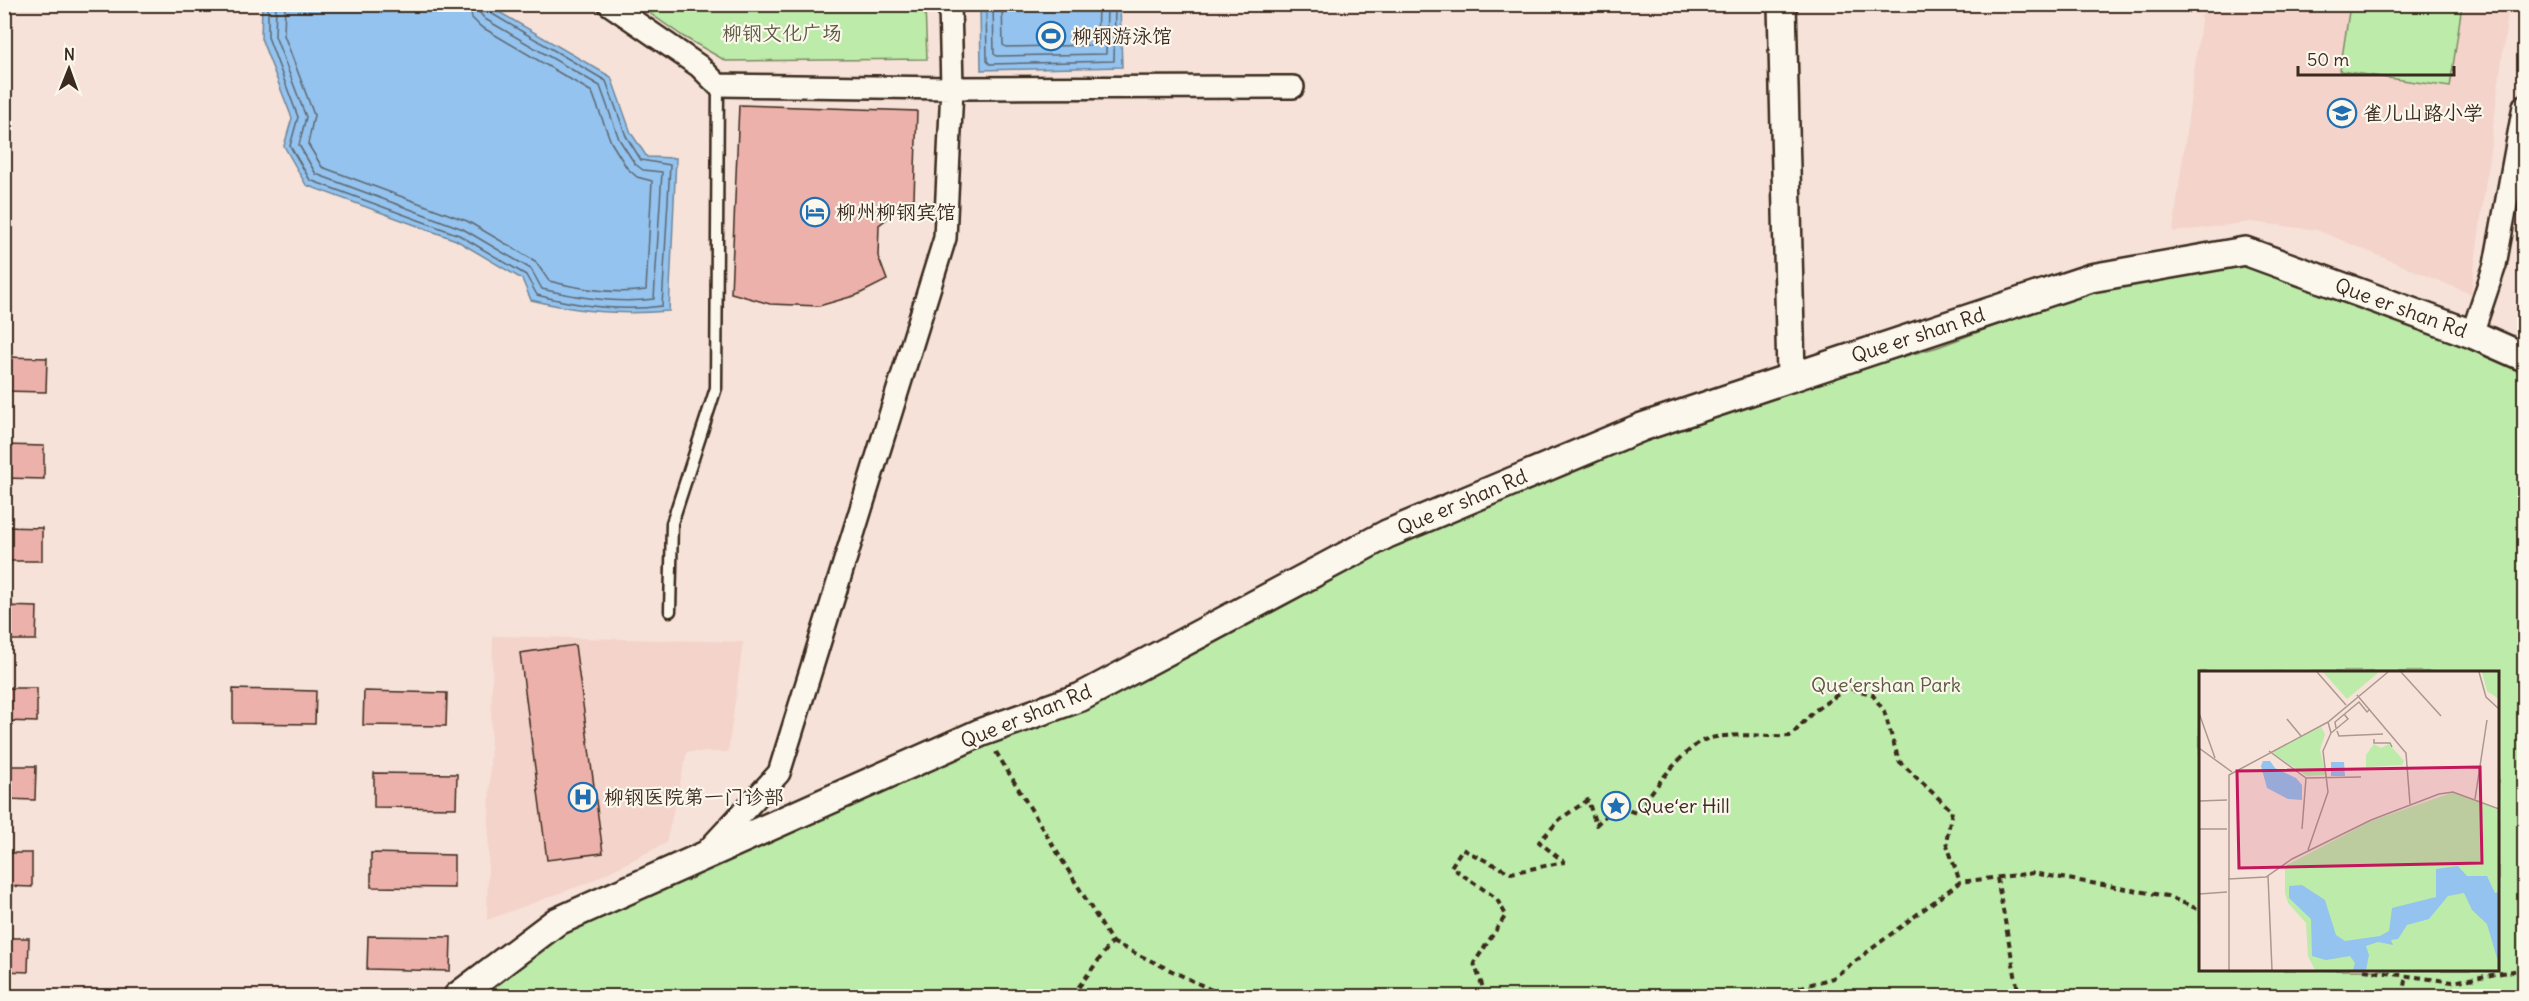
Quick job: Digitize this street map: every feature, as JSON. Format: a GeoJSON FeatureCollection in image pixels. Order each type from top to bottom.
{"type":"FeatureCollection","features":[{"type":"Feature","properties":{"kind":"street"},"geometry":{"type":"LineString","coordinates":[[609,4],[699,66],[718,86],[1293,87]]}},
{"type":"Feature","properties":{"kind":"street"},"geometry":{"type":"LineString","coordinates":[[700,857],[779,772],[945,238],[952,88],[950,4]]}},
{"type":"Feature","properties":{"kind":"street"},"geometry":{"type":"LineString","coordinates":[[1782,4],[1791,376]]}},
{"type":"Feature","properties":{"kind":"street"},"geometry":{"type":"LineString","coordinates":[[2472,334],[2495,265],[2524,106]]}},
{"type":"Feature","properties":{"kind":"street","name":"Que er shan Rd"},"geometry":{"type":"LineString","coordinates":[[458,996],[556,922],[982,732],[1081,697],[1387,534],[1642,427],[2091,278],[2245,250],[2472,334],[2524,357]]}},
{"type":"Feature","properties":{"kind":"lane"},"geometry":{"type":"LineString","coordinates":[[670,611],[672,524],[716,388],[718,86]]}},
{"type":"Feature","properties":{"kind":"path"},"geometry":{"type":"LineString","coordinates":[[1486,996],[1474,963],[1506,915],[1496,898],[1451,867],[1462,849],[1511,873],[1564,862],[1539,842],[1560,819],[1588,800],[1596,825],[1616,806],[1636,813],[1657,785],[1705,739],[1791,736],[1814,711],[1847,688],[1872,694],[1884,711],[1899,761],[1952,811],[1946,842],[1960,882]]}},
{"type":"Feature","properties":{"kind":"path"},"geometry":{"type":"LineString","coordinates":[[982,732],[1112,942],[1224,996]]}},
{"type":"Feature","properties":{"kind":"path"},"geometry":{"type":"LineString","coordinates":[[1769,996],[1833,978],[1960,882],[2033,873],[2167,896],[2199,910]]}},
{"type":"Feature","properties":{"kind":"path"},"geometry":{"type":"LineString","coordinates":[[1997,878],[2019,996]]}},
{"type":"Feature","properties":{"kind":"path"},"geometry":{"type":"LineString","coordinates":[[1072,996],[1112,942]]}},
{"type":"Feature","properties":{"kind":"path"},"geometry":{"type":"LineString","coordinates":[[2376,971],[2453,982],[2524,969]]}},
{"type":"Feature","properties":{"kind":"path"},"geometry":{"type":"LineString","coordinates":[[2403,996],[2407,976]]}},
{"type":"Feature","properties":{"kind":"shaded area","name":"雀儿山路小学"},"geometry":{"type":"Polygon","coordinates":[[[2203,5],[2509,5],[2471,294],[2317,230],[2251,222],[2173,232],[2203,5]]]}},
{"type":"Feature","properties":{"kind":"shaded area","name":"柳钢医院第一门诊部"},"geometry":{"type":"Polygon","coordinates":[[[493,636],[743,642],[728,752],[687,752],[666,843],[587,883],[487,920],[493,636]]]}},
{"type":"Feature","properties":{"kind":"green space","name":"柳钢文化广场"},"geometry":{"type":"Polygon","coordinates":[[[638,5],[925,5],[927,59],[726,61],[684,37],[638,5]]]}},
{"type":"Feature","properties":{"kind":"green space"},"geometry":{"type":"Polygon","coordinates":[[[2350,5],[2462,5],[2450,87],[2340,71],[2350,5]]]}},
{"type":"Feature","properties":{"kind":"green space","name":"Que‘ershan Park"},"geometry":{"type":"Polygon","coordinates":[[[2248,260],[2524,365],[2524,996],[479,996],[479,990],[568,931],[1389,538],[1783,390],[1938,347],[2094,289],[2248,260]]]}},
{"type":"Feature","properties":{"kind":"water"},"geometry":{"type":"Polygon","coordinates":[[[262,5],[487,5],[611,77],[631,133],[647,157],[676,158],[669,311],[600,312],[531,300],[522,279],[456,240],[306,185],[284,146],[292,118],[261,38],[262,5]]]}},
{"type":"Feature","properties":{"kind":"water","name":"柳钢游泳馆"},"geometry":{"type":"Polygon","coordinates":[[[980,5],[1120,5],[1122,67],[981,70],[980,5]]]}},
{"type":"Feature","properties":{"kind":"building","name":"柳州柳钢宾馆"},"geometry":{"type":"Polygon","coordinates":[[[739,105],[917,111],[914,198],[879,225],[878,256],[887,280],[857,295],[819,306],[770,304],[731,293],[739,105]]]}},
{"type":"Feature","properties":{"kind":"building"},"geometry":{"type":"Polygon","coordinates":[[[4,357],[47,358],[46,392],[4,391],[4,357]]]}},
{"type":"Feature","properties":{"kind":"building"},"geometry":{"type":"Polygon","coordinates":[[[4,445],[44,446],[44,479],[4,478],[4,445]]]}},
{"type":"Feature","properties":{"kind":"building"},"geometry":{"type":"Polygon","coordinates":[[[4,527],[42,528],[42,561],[4,561],[4,527]]]}},
{"type":"Feature","properties":{"kind":"building"},"geometry":{"type":"Polygon","coordinates":[[[4,606],[37,607],[36,640],[4,640],[4,606]]]}},
{"type":"Feature","properties":{"kind":"building"},"geometry":{"type":"Polygon","coordinates":[[[575,645],[603,853],[547,860],[520,653],[575,645]]]}},
{"type":"Feature","properties":{"kind":"building"},"geometry":{"type":"Polygon","coordinates":[[[4,688],[37,688],[37,722],[4,721],[4,688]]]}},
{"type":"Feature","properties":{"kind":"building"},"geometry":{"type":"Polygon","coordinates":[[[233,689],[316,691],[315,724],[233,723],[233,689]]]}},
{"type":"Feature","properties":{"kind":"building"},"geometry":{"type":"Polygon","coordinates":[[[364,691],[447,693],[446,726],[363,725],[364,691]]]}},
{"type":"Feature","properties":{"kind":"building"},"geometry":{"type":"Polygon","coordinates":[[[4,766],[36,766],[35,800],[4,799],[4,766]]]}},
{"type":"Feature","properties":{"kind":"building"},"geometry":{"type":"Polygon","coordinates":[[[374,773],[457,774],[456,808],[374,807],[374,773]]]}},
{"type":"Feature","properties":{"kind":"building"},"geometry":{"type":"Polygon","coordinates":[[[4,853],[32,853],[32,887],[4,886],[4,853]]]}},
{"type":"Feature","properties":{"kind":"building"},"geometry":{"type":"Polygon","coordinates":[[[371,853],[454,855],[454,888],[371,887],[371,853]]]}},
{"type":"Feature","properties":{"kind":"building"},"geometry":{"type":"Polygon","coordinates":[[[368,936],[451,937],[450,971],[367,969],[368,936]]]}},
{"type":"Feature","properties":{"kind":"building"},"geometry":{"type":"Polygon","coordinates":[[[4,938],[29,938],[28,972],[4,971],[4,938]]]}},
{"type":"Feature","properties":{"kind":"place","name":"柳钢游泳馆"},"geometry":{"type":"Point","coordinates":[1051,36]}},
{"type":"Feature","properties":{"kind":"place","name":"雀儿山路小学"},"geometry":{"type":"Point","coordinates":[2342,113]}},
{"type":"Feature","properties":{"kind":"place","name":"柳州柳钢宾馆"},"geometry":{"type":"Point","coordinates":[815,212]}},
{"type":"Feature","properties":{"kind":"place","name":"柳钢医院第一门诊部"},"geometry":{"type":"Point","coordinates":[583,797]}},
{"type":"Feature","properties":{"kind":"place","name":"Que‘er Hill"},"geometry":{"type":"Point","coordinates":[1616,806]}}]}
